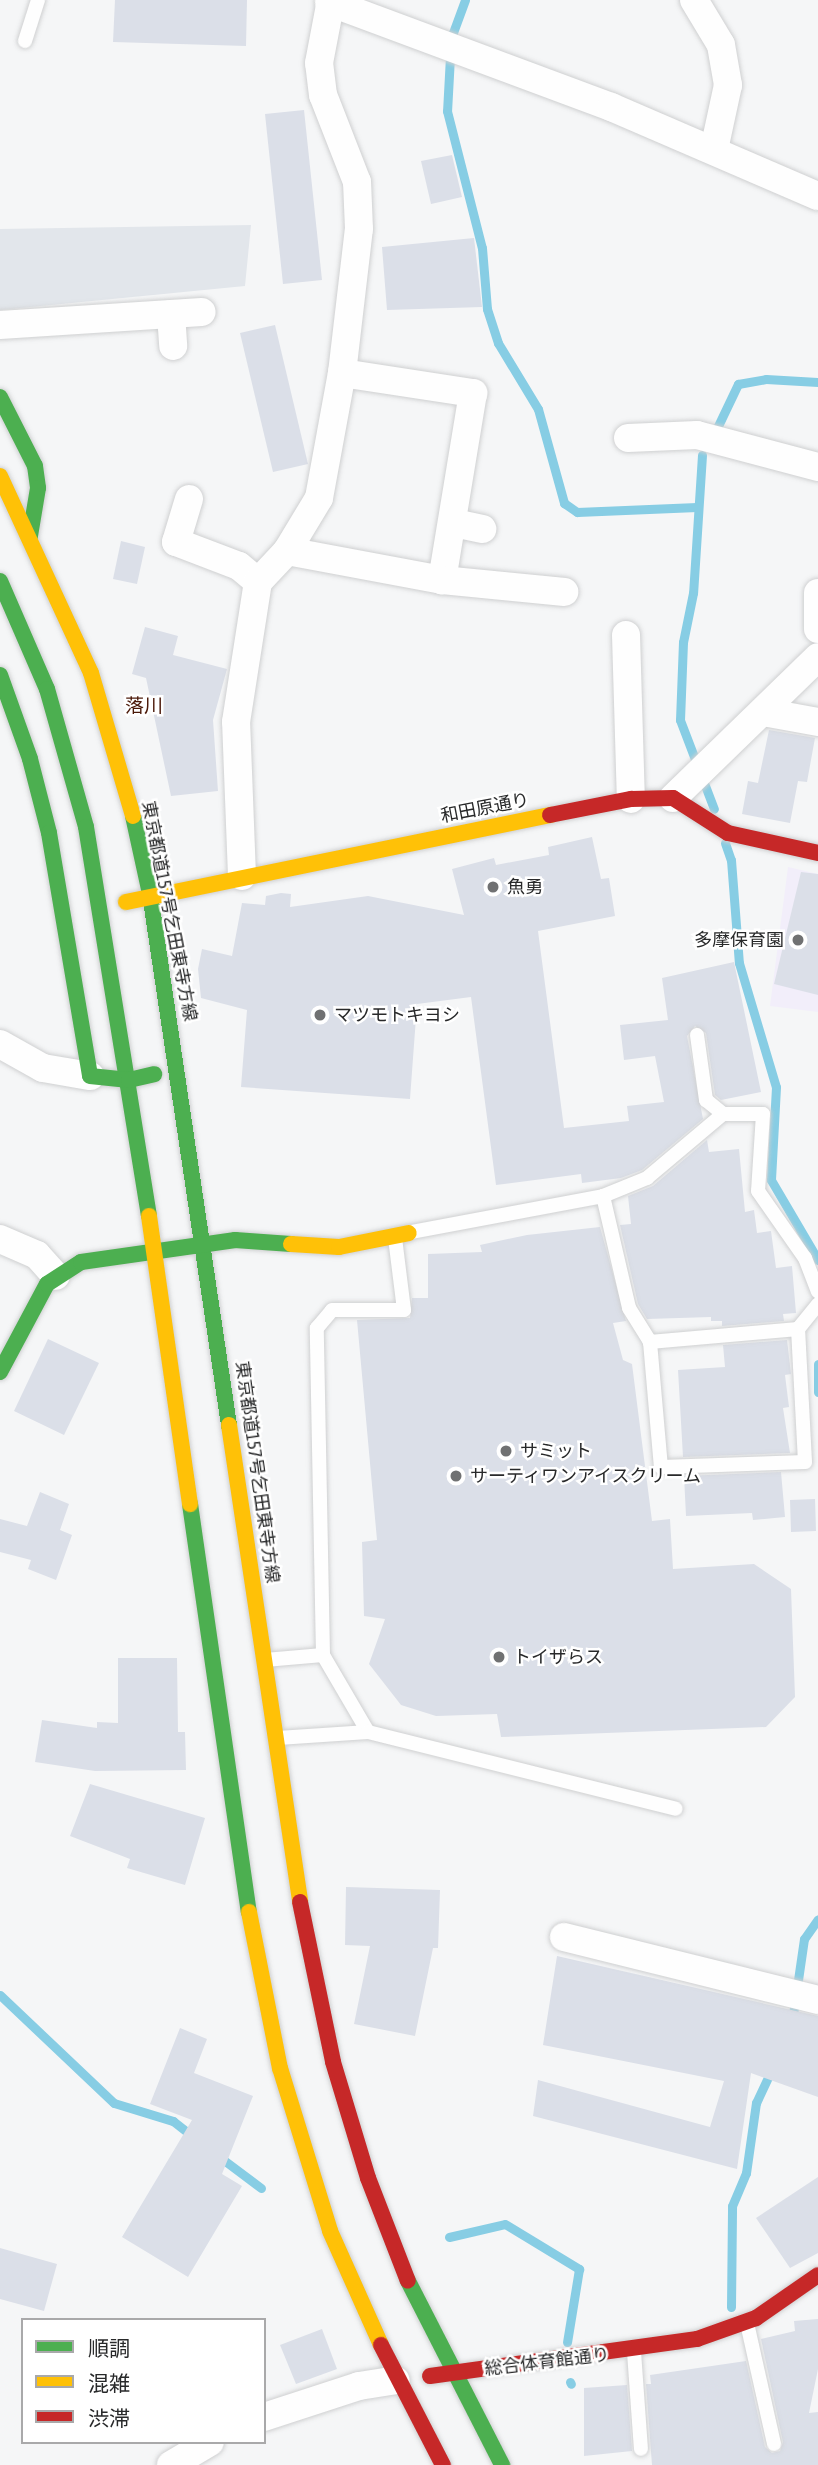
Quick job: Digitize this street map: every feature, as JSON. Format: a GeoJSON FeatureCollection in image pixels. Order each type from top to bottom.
{"type":"FeatureCollection","features":[{"type":"Feature","properties":{"kind":"main road"},"geometry":{"type":"LineString","coordinates":[[0,397],[35,466],[38,488],[30,536]]}},
{"type":"Feature","properties":{"kind":"main road","name":"東京都道157号乞田東寺方線"},"geometry":{"type":"LineString","coordinates":[[0,476],[91,673],[134,821],[150,894],[173,1028],[264,1660],[317,1996],[349,2122],[383,2221],[451,2374],[502,2465]]}},
{"type":"Feature","properties":{"kind":"main road"},"geometry":{"type":"LineString","coordinates":[[0,581],[47,689],[67,749],[86,827],[129,1080],[264,2001],[319,2199],[396,2380],[443,2465]]}},
{"type":"Feature","properties":{"kind":"main road"},"geometry":{"type":"LineString","coordinates":[[0,676],[30,759],[49,833],[90,1076],[129,1080],[155,1073],[167,1055],[173,1028]]}},
{"type":"Feature","properties":{"kind":"main road"},"geometry":{"type":"LineString","coordinates":[[681,789],[698,814],[728,833],[818,853]]}},
{"type":"Feature","properties":{"kind":"main road","name":"和田原通り"},"geometry":{"type":"LineString","coordinates":[[106,943],[107,926],[115,911],[128,900],[150,894],[681,789]]}},
{"type":"Feature","properties":{"kind":"main road"},"geometry":{"type":"LineString","coordinates":[[0,1372],[32,1307],[56,1276],[81,1262],[204,1243],[269,1240],[339,1247],[402,1234]]}},
{"type":"Feature","properties":{"kind":"main road","name":"総合体育館通り"},"geometry":{"type":"LineString","coordinates":[[396,2380],[634,2351],[696,2339],[747,2321],[818,2275]]}},
{"type":"Feature","properties":{"kind":"street"},"geometry":{"type":"LineString","coordinates":[[694,0],[721,46],[728,85],[713,150]]}},
{"type":"Feature","properties":{"kind":"street"},"geometry":{"type":"LineString","coordinates":[[242,876],[236,722],[258,582],[287,551],[319,498],[342,373],[359,218],[357,182],[323,95],[320,74],[322,27],[330,1],[713,150],[818,196]]}},
{"type":"Feature","properties":{"kind":"street"},"geometry":{"type":"LineString","coordinates":[[0,325],[202,312]]}},
{"type":"Feature","properties":{"kind":"street"},"geometry":{"type":"LineString","coordinates":[[171,314],[173,346]]}},
{"type":"Feature","properties":{"kind":"street"},"geometry":{"type":"LineString","coordinates":[[342,373],[473,393],[454,523],[442,580]]}},
{"type":"Feature","properties":{"kind":"street"},"geometry":{"type":"LineString","coordinates":[[628,438],[697,435],[818,467]]}},
{"type":"Feature","properties":{"kind":"street"},"geometry":{"type":"LineString","coordinates":[[189,499],[176,542],[239,566],[258,582]]}},
{"type":"Feature","properties":{"kind":"street"},"geometry":{"type":"LineString","coordinates":[[454,523],[482,529]]}},
{"type":"Feature","properties":{"kind":"street"},"geometry":{"type":"LineString","coordinates":[[287,551],[442,580],[564,592]]}},
{"type":"Feature","properties":{"kind":"street"},"geometry":{"type":"LineString","coordinates":[[818,593],[818,629]]}},
{"type":"Feature","properties":{"kind":"street"},"geometry":{"type":"LineString","coordinates":[[626,635],[631,799]]}},
{"type":"Feature","properties":{"kind":"street"},"geometry":{"type":"LineString","coordinates":[[681,789],[818,657]]}},
{"type":"Feature","properties":{"kind":"street"},"geometry":{"type":"LineString","coordinates":[[763,712],[818,722]]}},
{"type":"Feature","properties":{"kind":"street"},"geometry":{"type":"LineString","coordinates":[[0,1044],[43,1068],[90,1076]]}},
{"type":"Feature","properties":{"kind":"street"},"geometry":{"type":"LineString","coordinates":[[0,1239],[37,1255],[56,1276]]}},
{"type":"Feature","properties":{"kind":"street"},"geometry":{"type":"LineString","coordinates":[[564,1937],[817,2000]]}},
{"type":"Feature","properties":{"kind":"street","name":"総合体育館通り"},"geometry":{"type":"LineString","coordinates":[[266,2416],[359,2386],[396,2380]]}},
{"type":"Feature","properties":{"kind":"street"},"geometry":{"type":"LineString","coordinates":[[171,2465],[207,2444]]}},
{"type":"Feature","properties":{"kind":"lane"},"geometry":{"type":"LineString","coordinates":[[25,40],[38,0]]}},
{"type":"Feature","properties":{"kind":"lane"},"geometry":{"type":"LineString","coordinates":[[697,1035],[706,1100],[723,1115]]}},
{"type":"Feature","properties":{"kind":"lane"},"geometry":{"type":"LineString","coordinates":[[368,1731],[323,1655],[317,1328],[332,1310],[404,1310],[402,1234],[603,1196],[647,1178],[723,1115],[763,1114],[758,1191],[805,1258],[818,1292]]}},
{"type":"Feature","properties":{"kind":"lane"},"geometry":{"type":"LineString","coordinates":[[603,1196],[629,1308],[650,1342],[662,1467],[805,1462],[798,1329],[818,1304]]}},
{"type":"Feature","properties":{"kind":"lane"},"geometry":{"type":"LineString","coordinates":[[650,1342],[798,1329]]}},
{"type":"Feature","properties":{"kind":"lane"},"geometry":{"type":"LineString","coordinates":[[264,1660],[323,1655]]}},
{"type":"Feature","properties":{"kind":"lane"},"geometry":{"type":"LineString","coordinates":[[276,1738],[368,1731],[677,1809]]}},
{"type":"Feature","properties":{"kind":"lane"},"geometry":{"type":"LineString","coordinates":[[747,2321],[774,2444]]}},
{"type":"Feature","properties":{"kind":"lane"},"geometry":{"type":"LineString","coordinates":[[634,2351],[641,2449]]}},
{"type":"Feature","properties":{"kind":"shaded area"},"geometry":{"type":"Polygon","coordinates":[[[251,225],[245,286],[0,310],[0,229],[251,225]]]}},
{"type":"Feature","properties":{"kind":"shaded area","name":"多摩保育園"},"geometry":{"type":"Polygon","coordinates":[[[788,867],[818,874],[818,1012],[770,1006],[788,867]]]}},
{"type":"Feature","properties":{"kind":"building"},"geometry":{"type":"Polygon","coordinates":[[[115,0],[247,0],[246,46],[113,42],[115,0]]]}},
{"type":"Feature","properties":{"kind":"building"},"geometry":{"type":"Polygon","coordinates":[[[304,110],[322,280],[283,284],[265,114],[304,110]]]}},
{"type":"Feature","properties":{"kind":"building"},"geometry":{"type":"Polygon","coordinates":[[[452,155],[462,197],[431,204],[421,161],[452,155]]]}},
{"type":"Feature","properties":{"kind":"building"},"geometry":{"type":"Polygon","coordinates":[[[474,238],[482,307],[387,310],[382,247],[474,238]]]}},
{"type":"Feature","properties":{"kind":"building"},"geometry":{"type":"Polygon","coordinates":[[[275,325],[308,464],[273,472],[240,333],[275,325]]]}},
{"type":"Feature","properties":{"kind":"building"},"geometry":{"type":"Polygon","coordinates":[[[121,541],[145,547],[137,584],[113,579],[121,541]]]}},
{"type":"Feature","properties":{"kind":"building"},"geometry":{"type":"Polygon","coordinates":[[[145,627],[178,636],[173,655],[227,669],[213,720],[218,791],[171,796],[146,678],[132,674],[145,627]]]}},
{"type":"Feature","properties":{"kind":"building"},"geometry":{"type":"Polygon","coordinates":[[[769,730],[815,738],[807,782],[798,781],[790,823],[742,814],[748,781],[758,783],[769,730]]]}},
{"type":"Feature","properties":{"kind":"building"},"geometry":{"type":"Polygon","coordinates":[[[592,837],[601,879],[609,878],[615,916],[538,931],[564,1128],[629,1121],[627,1106],[664,1102],[655,1056],[624,1060],[620,1025],[668,1020],[662,978],[734,962],[761,1092],[721,1100],[715,1095],[706,1033],[695,1026],[687,1036],[703,1119],[642,1170],[621,1178],[582,1183],[581,1174],[496,1185],[471,997],[417,1004],[410,1099],[241,1087],[247,1010],[201,998],[198,969],[202,949],[232,956],[242,903],[265,905],[266,896],[281,893],[291,894],[290,907],[368,896],[464,915],[452,869],[494,858],[496,865],[549,855],[548,847],[592,837]]]}},
{"type":"Feature","properties":{"kind":"building","name":"多摩保育園"},"geometry":{"type":"Polygon","coordinates":[[[801,872],[818,874],[818,995],[774,984],[801,872]]]}},
{"type":"Feature","properties":{"kind":"building"},"geometry":{"type":"Polygon","coordinates":[[[707,1140],[709,1152],[739,1149],[745,1212],[754,1210],[757,1233],[771,1231],[776,1268],[792,1266],[796,1313],[783,1314],[784,1321],[722,1326],[722,1321],[711,1321],[711,1317],[647,1319],[638,1304],[620,1225],[631,1224],[628,1196],[653,1186],[707,1140]]]}},
{"type":"Feature","properties":{"kind":"building","name":"サミット"},"geometry":{"type":"Polygon","coordinates":[[[600,1227],[626,1321],[613,1323],[623,1360],[632,1364],[652,1521],[670,1519],[673,1569],[754,1564],[791,1589],[795,1697],[766,1727],[501,1737],[497,1714],[436,1716],[401,1705],[369,1664],[385,1619],[364,1616],[362,1542],[377,1540],[357,1320],[410,1318],[412,1298],[428,1298],[428,1254],[482,1252],[480,1245],[527,1235],[600,1227]]]}},
{"type":"Feature","properties":{"kind":"building"},"geometry":{"type":"Polygon","coordinates":[[[48,1339],[99,1363],[64,1435],[14,1411],[48,1339]]]}},
{"type":"Feature","properties":{"kind":"building"},"geometry":{"type":"Polygon","coordinates":[[[787,1340],[791,1374],[785,1375],[789,1407],[783,1408],[790,1453],[683,1457],[678,1370],[725,1367],[723,1345],[787,1340]]]}},
{"type":"Feature","properties":{"kind":"building"},"geometry":{"type":"Polygon","coordinates":[[[781,1472],[785,1517],[753,1520],[752,1513],[686,1516],[684,1476],[781,1472]]]}},
{"type":"Feature","properties":{"kind":"building"},"geometry":{"type":"Polygon","coordinates":[[[40,1492],[69,1504],[60,1530],[72,1535],[56,1580],[28,1569],[31,1560],[0,1552],[0,1519],[27,1526],[40,1492]]]}},
{"type":"Feature","properties":{"kind":"building"},"geometry":{"type":"Polygon","coordinates":[[[815,1499],[816,1531],[791,1532],[790,1500],[815,1499]]]}},
{"type":"Feature","properties":{"kind":"building"},"geometry":{"type":"Polygon","coordinates":[[[118,1658],[177,1658],[178,1732],[185,1732],[186,1770],[95,1771],[35,1762],[42,1720],[97,1728],[97,1722],[118,1723],[118,1658]]]}},
{"type":"Feature","properties":{"kind":"building"},"geometry":{"type":"Polygon","coordinates":[[[90,1784],[205,1818],[185,1885],[127,1868],[130,1859],[70,1836],[90,1784]]]}},
{"type":"Feature","properties":{"kind":"building"},"geometry":{"type":"Polygon","coordinates":[[[346,1887],[440,1890],[438,1948],[433,1948],[415,2036],[354,2024],[370,1946],[345,1945],[346,1887]]]}},
{"type":"Feature","properties":{"kind":"building"},"geometry":{"type":"Polygon","coordinates":[[[557,1956],[818,2016],[818,2097],[751,2073],[737,2169],[533,2116],[538,2080],[710,2127],[724,2081],[543,2045],[557,1956]]]}},
{"type":"Feature","properties":{"kind":"building"},"geometry":{"type":"Polygon","coordinates":[[[180,2028],[207,2039],[194,2073],[253,2096],[222,2174],[242,2186],[188,2277],[122,2237],[192,2120],[150,2104],[180,2028]]]}},
{"type":"Feature","properties":{"kind":"building"},"geometry":{"type":"Polygon","coordinates":[[[818,2177],[818,2253],[790,2268],[756,2218],[818,2177]]]}},
{"type":"Feature","properties":{"kind":"building"},"geometry":{"type":"Polygon","coordinates":[[[0,2248],[57,2264],[44,2311],[0,2299],[0,2248]]]}},
{"type":"Feature","properties":{"kind":"building"},"geometry":{"type":"Polygon","coordinates":[[[818,2319],[818,2369],[809,2413],[818,2412],[818,2465],[652,2465],[646,2384],[651,2384],[650,2375],[746,2361],[765,2447],[772,2453],[780,2451],[783,2442],[761,2339],[795,2331],[794,2321],[818,2319]]]}},
{"type":"Feature","properties":{"kind":"building"},"geometry":{"type":"Polygon","coordinates":[[[322,2329],[337,2369],[296,2384],[280,2345],[322,2329]]]}},
{"type":"Feature","properties":{"kind":"building"},"geometry":{"type":"Polygon","coordinates":[[[627,2385],[632,2451],[584,2456],[584,2388],[627,2385]]]}},
{"type":"Feature","properties":{"kind":"waterway"},"geometry":{"type":"LineString","coordinates":[[465,0],[451,38],[447,111],[482,248],[487,309],[498,343],[538,409],[564,503],[577,512],[697,507]]}},
{"type":"Feature","properties":{"kind":"waterway"},"geometry":{"type":"LineString","coordinates":[[717,428],[738,384],[766,379],[818,382]]}},
{"type":"Feature","properties":{"kind":"waterway"},"geometry":{"type":"LineString","coordinates":[[702,455],[693,593],[683,642],[680,720],[714,809]]}},
{"type":"Feature","properties":{"kind":"waterway"},"geometry":{"type":"LineString","coordinates":[[725,843],[731,860],[739,963],[776,1087],[771,1180],[818,1260]]}},
{"type":"Feature","properties":{"kind":"waterway"},"geometry":{"type":"LineString","coordinates":[[818,1364],[818,1392]]}},
{"type":"Feature","properties":{"kind":"waterway"},"geometry":{"type":"LineString","coordinates":[[792,2021],[804,1939],[818,1919]]}},
{"type":"Feature","properties":{"kind":"waterway"},"geometry":{"type":"LineString","coordinates":[[0,1995],[114,2103],[173,2121],[195,2138]]}},
{"type":"Feature","properties":{"kind":"waterway"},"geometry":{"type":"LineString","coordinates":[[731,2307],[732,2206],[746,2173],[756,2103],[772,2069]]}},
{"type":"Feature","properties":{"kind":"waterway"},"geometry":{"type":"LineString","coordinates":[[217,2155],[261,2188]]}},
{"type":"Feature","properties":{"kind":"waterway"},"geometry":{"type":"LineString","coordinates":[[449,2237],[505,2224],[579,2269],[567,2342]]}},
{"type":"Feature","properties":{"kind":"traffic: fast"},"geometry":{"type":"LineString","coordinates":[[0,397],[35,466],[38,488],[30,536]]}},
{"type":"Feature","properties":{"kind":"traffic: fast"},"geometry":{"type":"LineString","coordinates":[[0,581],[47,689],[86,827],[149,1216]]}},
{"type":"Feature","properties":{"kind":"traffic: fast"},"geometry":{"type":"LineString","coordinates":[[0,675],[30,759],[49,833],[90,1076],[129,1080],[154,1074]]}},
{"type":"Feature","properties":{"kind":"traffic: fast"},"geometry":{"type":"LineString","coordinates":[[133,816],[150,894],[229,1425]]}},
{"type":"Feature","properties":{"kind":"traffic: fast"},"geometry":{"type":"LineString","coordinates":[[0,1372],[47,1284],[81,1262],[235,1240],[291,1244]]}},
{"type":"Feature","properties":{"kind":"traffic: fast"},"geometry":{"type":"LineString","coordinates":[[190,1504],[249,1912]]}},
{"type":"Feature","properties":{"kind":"traffic: fast"},"geometry":{"type":"LineString","coordinates":[[408,2281],[502,2465]]}},
{"type":"Feature","properties":{"kind":"traffic: slow"},"geometry":{"type":"LineString","coordinates":[[0,476],[91,673],[133,816]]}},
{"type":"Feature","properties":{"kind":"traffic: slow"},"geometry":{"type":"LineString","coordinates":[[126,902],[550,815]]}},
{"type":"Feature","properties":{"kind":"traffic: slow"},"geometry":{"type":"LineString","coordinates":[[149,1216],[190,1504]]}},
{"type":"Feature","properties":{"kind":"traffic: slow"},"geometry":{"type":"LineString","coordinates":[[291,1244],[339,1247],[409,1233]]}},
{"type":"Feature","properties":{"kind":"traffic: slow"},"geometry":{"type":"LineString","coordinates":[[229,1425],[300,1902]]}},
{"type":"Feature","properties":{"kind":"traffic: slow"},"geometry":{"type":"LineString","coordinates":[[249,1912],[280,2068],[330,2231],[381,2345]]}},
{"type":"Feature","properties":{"kind":"traffic: jam"},"geometry":{"type":"LineString","coordinates":[[550,815],[631,799],[673,798],[728,833],[818,853]]}},
{"type":"Feature","properties":{"kind":"traffic: jam"},"geometry":{"type":"LineString","coordinates":[[300,1902],[333,2062],[368,2178],[408,2281]]}},
{"type":"Feature","properties":{"kind":"traffic: jam"},"geometry":{"type":"LineString","coordinates":[[430,2376],[697,2339],[756,2318],[818,2275]]}},
{"type":"Feature","properties":{"kind":"traffic: jam"},"geometry":{"type":"LineString","coordinates":[[381,2345],[443,2465]]}},
{"type":"Feature","properties":{"kind":"place","name":"魚勇"},"geometry":{"type":"Point","coordinates":[493,887]}},
{"type":"Feature","properties":{"kind":"place","name":"多摩保育園"},"geometry":{"type":"Point","coordinates":[798,940]}},
{"type":"Feature","properties":{"kind":"place","name":"マツモトキヨシ"},"geometry":{"type":"Point","coordinates":[320,1015]}},
{"type":"Feature","properties":{"kind":"place","name":"サミット"},"geometry":{"type":"Point","coordinates":[506,1451]}},
{"type":"Feature","properties":{"kind":"place","name":"サーティワンアイスクリーム"},"geometry":{"type":"Point","coordinates":[456,1476]}},
{"type":"Feature","properties":{"kind":"place","name":"トイザらス"},"geometry":{"type":"Point","coordinates":[499,1657]}},
{"type":"Feature","properties":{"kind":"district","name":"落川"},"geometry":{"type":"Point","coordinates":[144,706]}}]}
